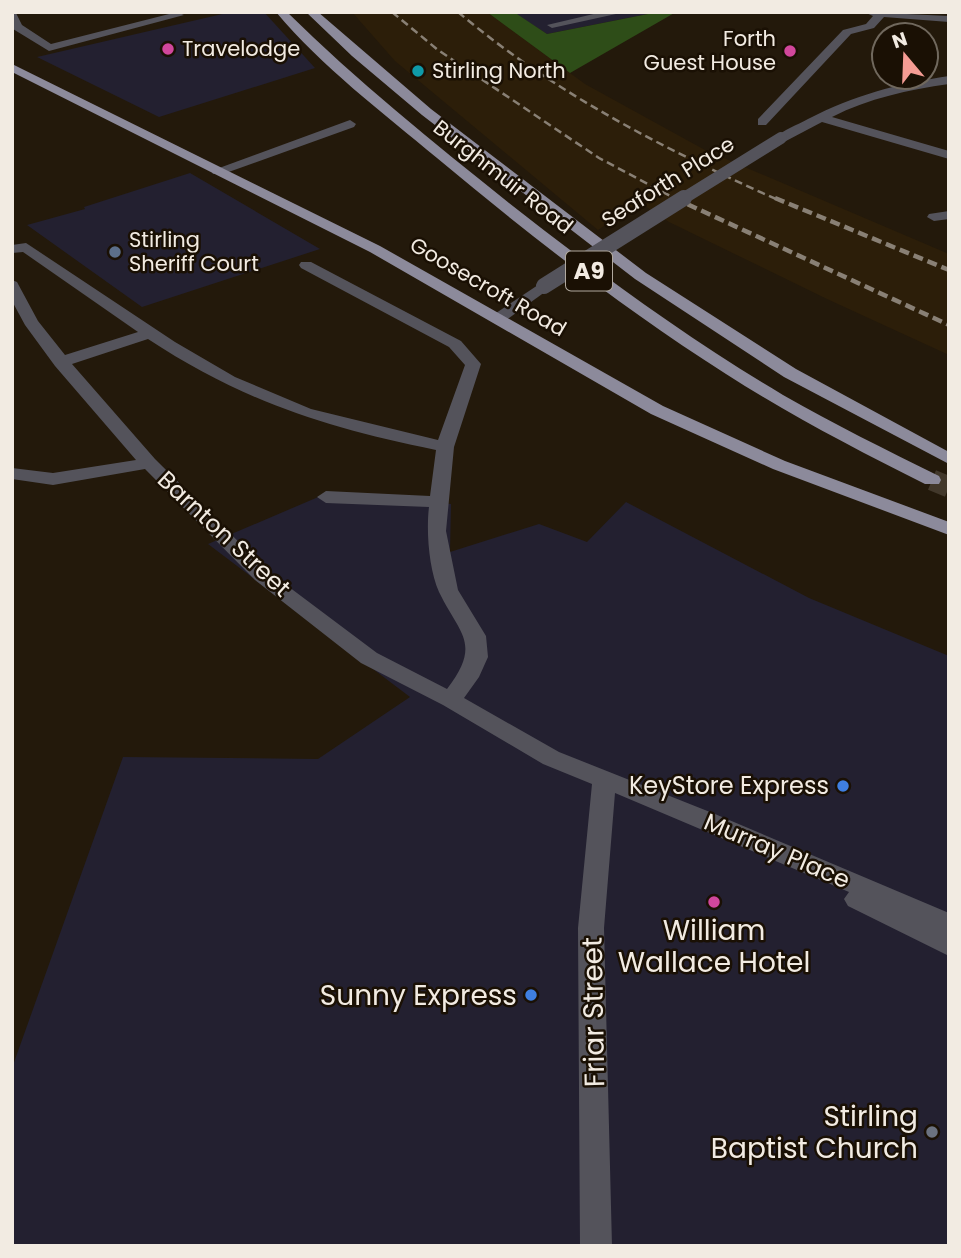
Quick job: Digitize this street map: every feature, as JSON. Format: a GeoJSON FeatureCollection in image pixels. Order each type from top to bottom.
{"type":"FeatureCollection","features":[{"type":"Feature","properties":{"kind":"main road","name":"Burghmuir Road"},"geometry":{"type":"LineString","coordinates":[[281,12],[332,64],[396,118],[598,278],[713,358],[822,424],[932,480]]}},
{"type":"Feature","properties":{"kind":"main road","name":"Burghmuir Road"},"geometry":{"type":"LineString","coordinates":[[311,12],[411,100],[545,205],[635,271],[790,373],[949,459]]}},
{"type":"Feature","properties":{"kind":"main road","name":"Goosecroft Road"},"geometry":{"type":"LineString","coordinates":[[12,67],[375,249],[657,410],[779,465],[949,529]]}},
{"type":"Feature","properties":{"kind":"street"},"geometry":{"type":"LineString","coordinates":[[552,25],[620,12]]}},
{"type":"Feature","properties":{"kind":"street"},"geometry":{"type":"LineString","coordinates":[[762,122],[847,32],[870,26],[877,13],[949,19]]}},
{"type":"Feature","properties":{"kind":"street"},"geometry":{"type":"LineString","coordinates":[[12,15],[17,27],[49,48],[179,15]]}},
{"type":"Feature","properties":{"kind":"street","name":"Seaforth Place"},"geometry":{"type":"LineString","coordinates":[[499,318],[544,286],[781,138],[820,117],[865,98],[909,86],[949,80]]}},
{"type":"Feature","properties":{"kind":"street"},"geometry":{"type":"LineString","coordinates":[[820,117],[949,155]]}},
{"type":"Feature","properties":{"kind":"street"},"geometry":{"type":"LineString","coordinates":[[218,171],[349,124]]}},
{"type":"Feature","properties":{"kind":"street"},"geometry":{"type":"LineString","coordinates":[[19,248],[204,366],[261,396],[360,430],[445,447]]}},
{"type":"Feature","properties":{"kind":"street"},"geometry":{"type":"LineString","coordinates":[[306,265],[455,344],[473,363],[445,447],[436,531],[448,590],[475,636],[477,657],[468,677],[451,700]]}},
{"type":"Feature","properties":{"kind":"street","name":"Barnton Street"},"geometry":{"type":"LineString","coordinates":[[12,285],[22,322],[61,362],[149,463],[262,576],[369,657],[451,700],[551,758],[604,779]]}},
{"type":"Feature","properties":{"kind":"street"},"geometry":{"type":"LineString","coordinates":[[61,362],[152,333]]}},
{"type":"Feature","properties":{"kind":"street"},"geometry":{"type":"LineString","coordinates":[[12,473],[53,479],[149,463]]}},
{"type":"Feature","properties":{"kind":"street"},"geometry":{"type":"LineString","coordinates":[[326,497],[439,502]]}},
{"type":"Feature","properties":{"kind":"street","name":"Murray Place"},"geometry":{"type":"LineString","coordinates":[[604,779],[949,925]]}},
{"type":"Feature","properties":{"kind":"street","name":"Friar Street"},"geometry":{"type":"LineString","coordinates":[[596,1246],[591,928],[604,779]]}},
{"type":"Feature","properties":{"kind":"street"},"geometry":{"type":"LineString","coordinates":[[706,820],[949,946]]}},
{"type":"Feature","properties":{"kind":"shaded area"},"geometry":{"type":"Polygon","coordinates":[[[231,12],[264,12],[315,68],[159,117],[37,57],[231,12]]]}},
{"type":"Feature","properties":{"kind":"shaded area"},"geometry":{"type":"Polygon","coordinates":[[[352,12],[487,12],[585,84],[705,150],[949,254],[949,355],[669,222],[639,202],[598,230],[395,61],[352,12]]]}},
{"type":"Feature","properties":{"kind":"shaded area"},"geometry":{"type":"Polygon","coordinates":[[[658,12],[547,34],[516,14],[658,12]]]}},
{"type":"Feature","properties":{"kind":"shaded area"},"geometry":{"type":"Polygon","coordinates":[[[190,173],[320,249],[142,307],[27,225],[85,209],[84,207],[190,173]]]}},
{"type":"Feature","properties":{"kind":"shaded area"},"geometry":{"type":"Polygon","coordinates":[[[330,492],[451,504],[450,552],[539,524],[587,542],[626,502],[809,598],[949,656],[949,1246],[12,1246],[12,1068],[123,757],[318,759],[410,697],[208,544],[330,492]]]}},
{"type":"Feature","properties":{"kind":"green space"},"geometry":{"type":"Polygon","coordinates":[[[487,12],[519,12],[517,14],[547,34],[658,12],[676,12],[570,73],[487,12]]]}},
{"type":"Feature","properties":{"kind":"tunnel"},"geometry":{"type":"LineString","coordinates":[[932,480],[949,487]]}},
{"type":"Feature","properties":{"kind":"railway"},"geometry":{"type":"LineString","coordinates":[[392,12],[438,50],[599,158],[676,199]]}},
{"type":"Feature","properties":{"kind":"railway"},"geometry":{"type":"LineString","coordinates":[[458,12],[571,94],[693,160],[778,200]]}},
{"type":"Feature","properties":{"kind":"railway"},"geometry":{"type":"LineString","coordinates":[[775,198],[949,270]]}},
{"type":"Feature","properties":{"kind":"railway"},"geometry":{"type":"LineString","coordinates":[[676,199],[949,325]]}},
{"type":"Feature","properties":{"kind":"place","name":"Travelodge"},"geometry":{"type":"Point","coordinates":[168,49]}},
{"type":"Feature","properties":{"kind":"place","name":"Forth Guest House"},"geometry":{"type":"Point","coordinates":[790,51]}},
{"type":"Feature","properties":{"kind":"place","name":"Stirling North"},"geometry":{"type":"Point","coordinates":[418,71]}},
{"type":"Feature","properties":{"kind":"place","name":"Stirling Sheriff Court"},"geometry":{"type":"Point","coordinates":[115,252]}},
{"type":"Feature","properties":{"kind":"place","name":"KeyStore Express"},"geometry":{"type":"Point","coordinates":[843,786]}},
{"type":"Feature","properties":{"kind":"place","name":"William Wallace Hotel"},"geometry":{"type":"Point","coordinates":[714,902]}},
{"type":"Feature","properties":{"kind":"place","name":"Sunny Express"},"geometry":{"type":"Point","coordinates":[531,995]}},
{"type":"Feature","properties":{"kind":"place","name":"Stirling Baptist Church"},"geometry":{"type":"Point","coordinates":[932,1132]}}]}
